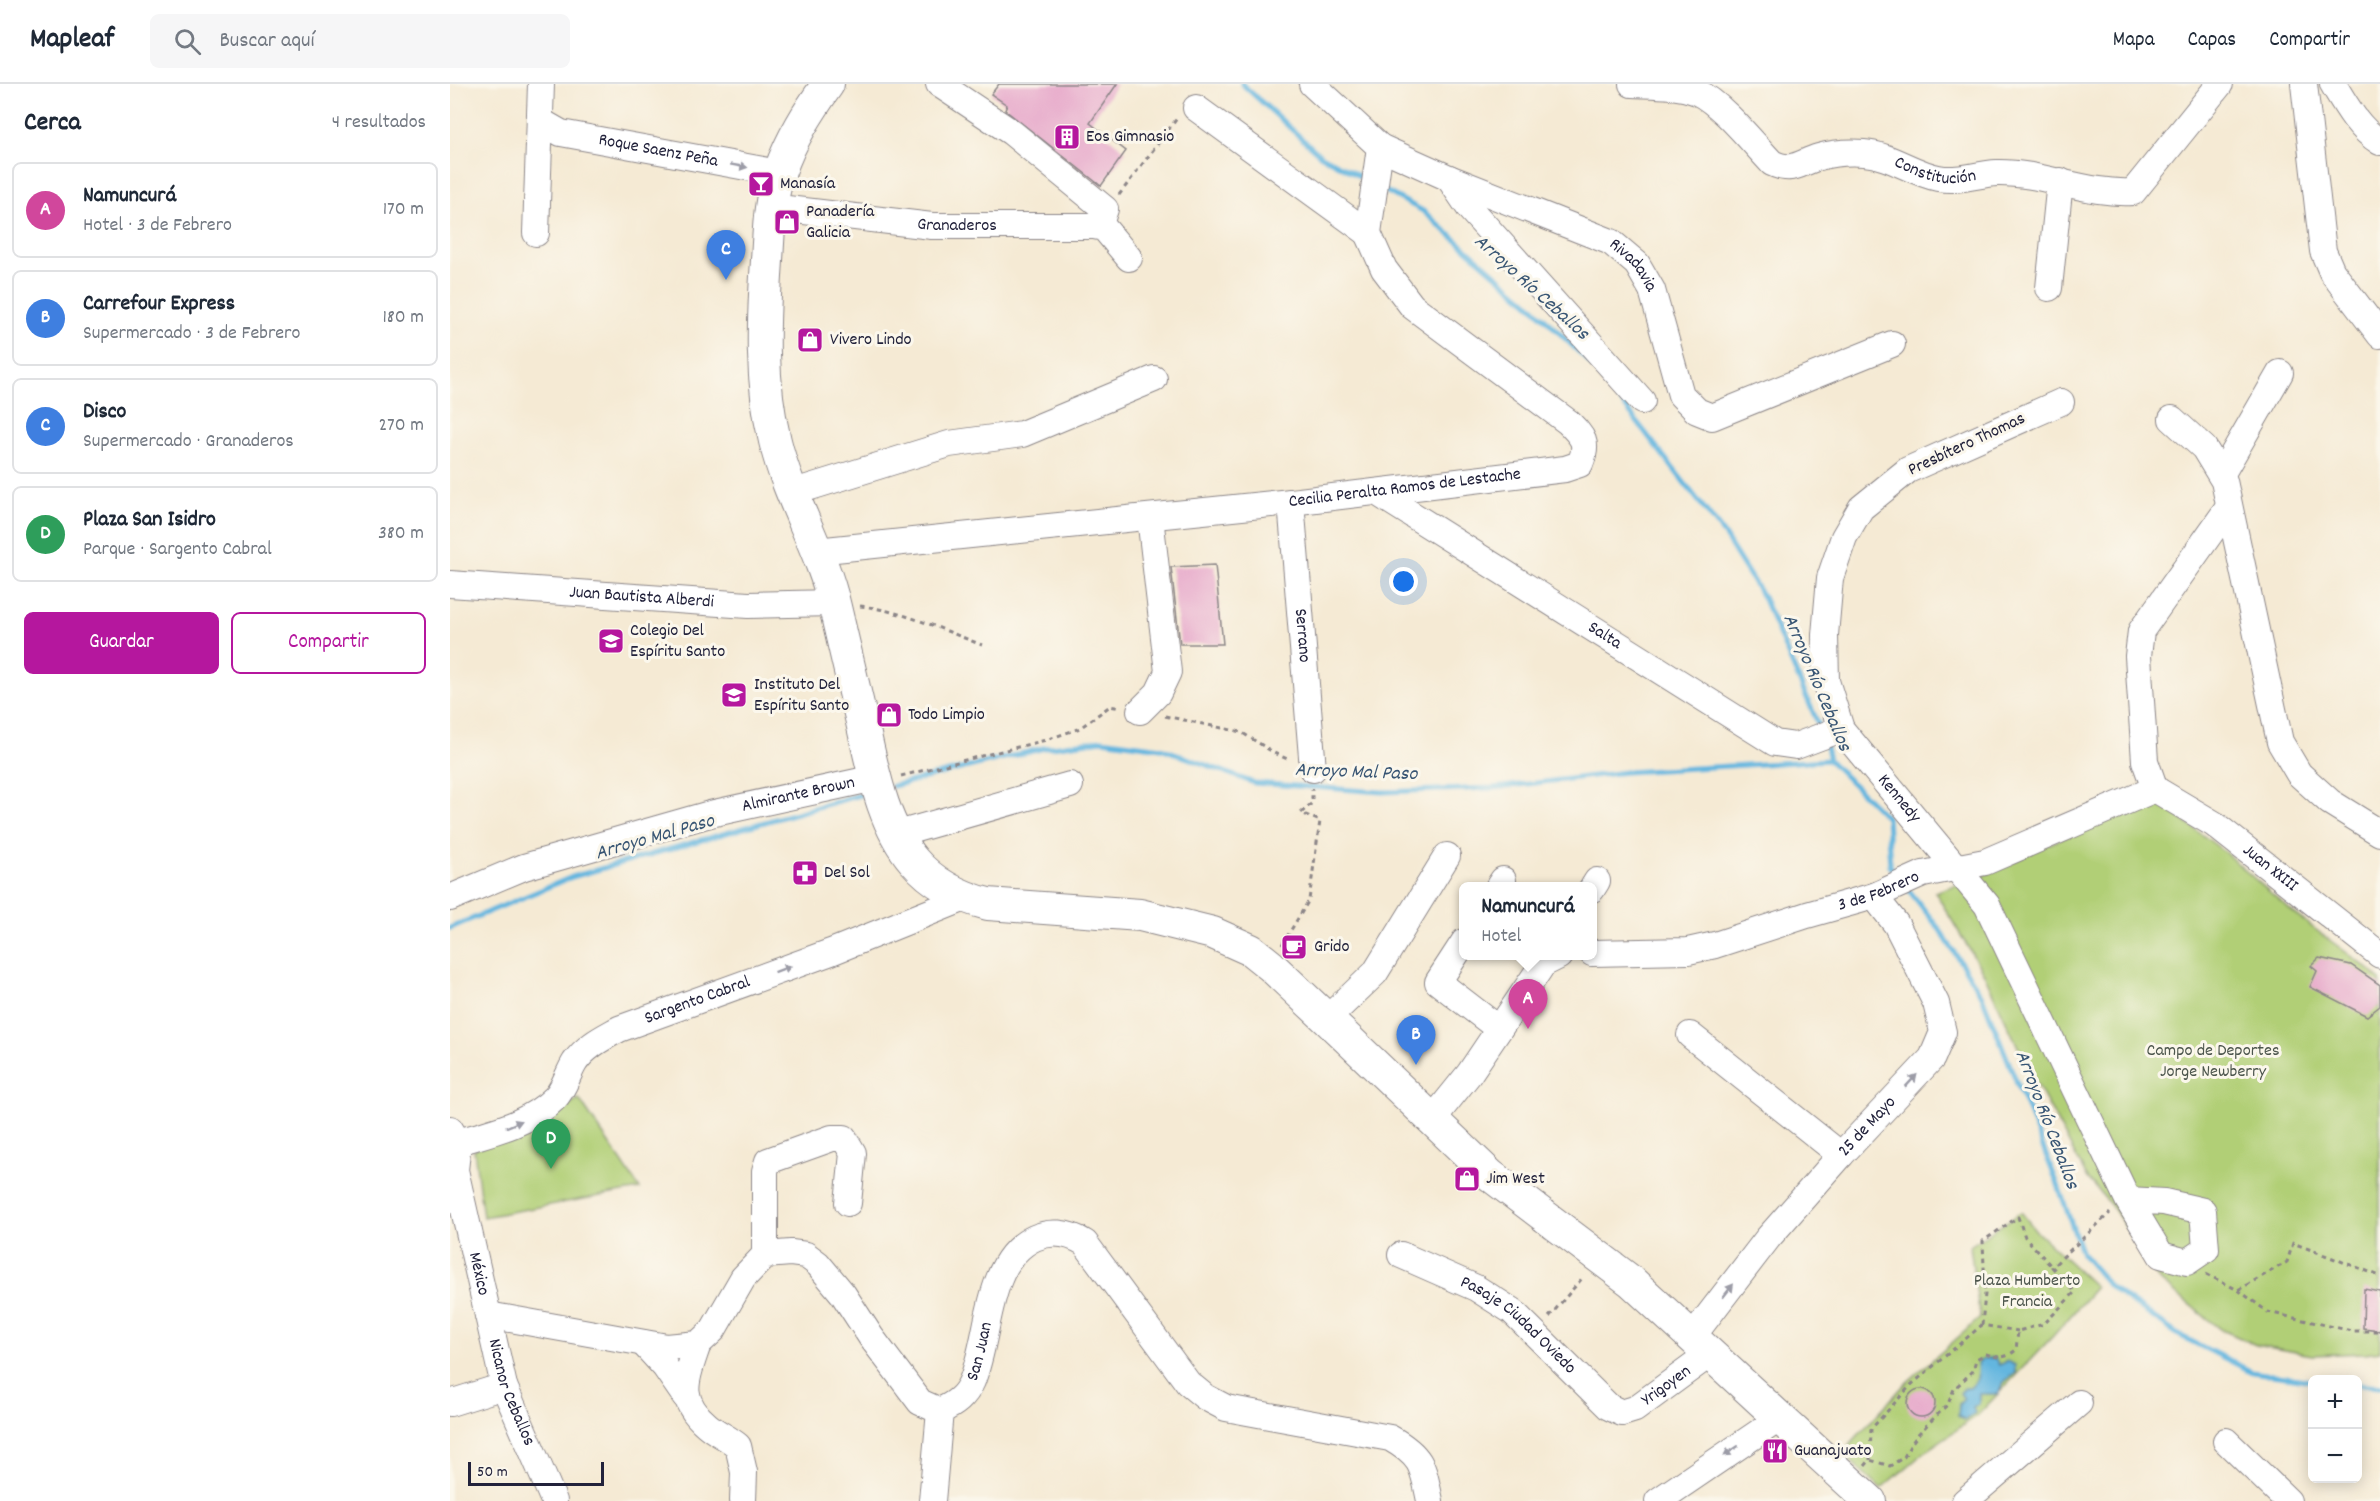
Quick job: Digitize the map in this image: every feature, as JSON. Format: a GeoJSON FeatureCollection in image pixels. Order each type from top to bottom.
{"type":"FeatureCollection","features":[{"type":"Feature","properties":{"kind":"main road"},"geometry":{"type":"LineString","coordinates":[[828,84],[790,143],[770,207],[763,346],[766,388],[774,440],[791,493],[816,551],[834,603],[875,778],[898,834],[914,860],[931,878],[965,898],[988,904],[1140,915],[1213,933],[1251,950],[1327,1018],[1490,1175],[1632,1282],[1780,1418],[1863,1481]]}},
{"type":"Feature","properties":{"kind":"street"},"geometry":{"type":"LineString","coordinates":[[536,233],[541,84]]}},
{"type":"Feature","properties":{"kind":"street"},"geometry":{"type":"LineString","coordinates":[[939,84],[1011,132],[1105,209],[1099,227],[1129,258]]}},
{"type":"Feature","properties":{"kind":"street","name":"Rivadavia"},"geometry":{"type":"LineString","coordinates":[[1312,84],[1380,147],[1449,178],[1611,242],[1637,264],[1652,290],[1681,394],[1697,411],[1712,417],[1892,344]]}},
{"type":"Feature","properties":{"kind":"street","name":"Constitución"},"geometry":{"type":"LineString","coordinates":[[1632,84],[1667,86],[1695,91],[1711,100],[1772,163],[1783,168],[1794,167],[1819,157],[1866,153],[1886,158],[1937,178],[1960,179],[1996,173],[2060,181],[2112,193],[2133,192],[2220,84]]}},
{"type":"Feature","properties":{"kind":"street"},"geometry":{"type":"LineString","coordinates":[[2304,84],[2323,251],[2332,272],[2380,335]]}},
{"type":"Feature","properties":{"kind":"street"},"geometry":{"type":"LineString","coordinates":[[2333,84],[2368,135],[2380,142]]}},
{"type":"Feature","properties":{"kind":"street"},"geometry":{"type":"LineString","coordinates":[[1196,108],[1369,223],[1380,147]]}},
{"type":"Feature","properties":{"kind":"street","name":"Roque Saenz Peña"},"geometry":{"type":"LineString","coordinates":[[540,121],[561,134],[779,173]]}},
{"type":"Feature","properties":{"kind":"street"},"geometry":{"type":"LineString","coordinates":[[1449,178],[1470,209],[1642,402]]}},
{"type":"Feature","properties":{"kind":"street"},"geometry":{"type":"LineString","coordinates":[[2049,288],[2060,181]]}},
{"type":"Feature","properties":{"kind":"street","name":"Granaderos"},"geometry":{"type":"LineString","coordinates":[[770,207],[932,226],[1099,227]]}},
{"type":"Feature","properties":{"kind":"street","name":"Cecilia Peralta Ramos de Lestache"},"geometry":{"type":"LineString","coordinates":[[816,551],[1291,502],[1565,469],[1580,465],[1585,452],[1582,437],[1568,422],[1412,306],[1384,269],[1369,223]]}},
{"type":"Feature","properties":{"kind":"street"},"geometry":{"type":"LineString","coordinates":[[2221,475],[2280,373]]}},
{"type":"Feature","properties":{"kind":"street"},"geometry":{"type":"LineString","coordinates":[[791,493],[949,444],[1022,434],[1155,379]]}},
{"type":"Feature","properties":{"kind":"street","name":"Presbítero Thomas"},"geometry":{"type":"LineString","coordinates":[[1833,732],[1826,681],[1825,635],[1830,578],[1844,537],[1861,508],[1908,470],[2061,402]]}},
{"type":"Feature","properties":{"kind":"street"},"geometry":{"type":"LineString","coordinates":[[2172,419],[2204,448],[2224,481],[2280,742],[2300,774],[2330,802],[2380,833]]}},
{"type":"Feature","properties":{"kind":"street","name":"Salta"},"geometry":{"type":"LineString","coordinates":[[1376,492],[1775,743],[1796,746],[1833,732]]}},
{"type":"Feature","properties":{"kind":"street","name":"Serrano"},"geometry":{"type":"LineString","coordinates":[[1291,502],[1313,769]]}},
{"type":"Feature","properties":{"kind":"street"},"geometry":{"type":"LineString","coordinates":[[2155,789],[2145,760],[2138,656],[2141,632],[2229,507]]}},
{"type":"Feature","properties":{"kind":"street"},"geometry":{"type":"LineString","coordinates":[[1140,711],[1158,693],[1168,672],[1150,517]]}},
{"type":"Feature","properties":{"kind":"street","name":"Juan Bautista Alberdi"},"geometry":{"type":"LineString","coordinates":[[450,584],[748,605],[834,603]]}},
{"type":"Feature","properties":{"kind":"street","name":"Kennedy"},"geometry":{"type":"LineString","coordinates":[[1833,732],[1987,905],[2121,1204],[2161,1255],[2187,1262]]}},
{"type":"Feature","properties":{"kind":"street","name":"Almirante Brown"},"geometry":{"type":"LineString","coordinates":[[450,898],[524,867],[710,814],[875,778]]}},
{"type":"Feature","properties":{"kind":"street"},"geometry":{"type":"LineString","coordinates":[[898,834],[1070,785]]}},
{"type":"Feature","properties":{"kind":"street","name":"3 de Febrero"},"geometry":{"type":"LineString","coordinates":[[1597,953],[1688,951],[1715,945],[1880,893],[1923,874],[1985,862],[2155,789]]}},
{"type":"Feature","properties":{"kind":"street","name":"Juan XXIII"},"geometry":{"type":"LineString","coordinates":[[2155,789],[2214,824],[2380,955]]}},
{"type":"Feature","properties":{"kind":"street"},"geometry":{"type":"LineString","coordinates":[[1327,1018],[1375,973],[1447,856]]}},
{"type":"Feature","properties":{"kind":"street","name":"25 de Mayo"},"geometry":{"type":"LineString","coordinates":[[1701,1345],[1768,1238],[1841,1155],[1932,1058],[1943,1032],[1936,1003],[1880,893]]}},
{"type":"Feature","properties":{"kind":"street","name":"Sargento Cabral"},"geometry":{"type":"LineString","coordinates":[[454,1135],[498,1131],[536,1114],[557,1096],[576,1060],[593,1043],[620,1029],[831,952],[965,898]]}},
{"type":"Feature","properties":{"kind":"street"},"geometry":{"type":"LineString","coordinates":[[1459,950],[1438,982],[1499,1029]]}},
{"type":"Feature","properties":{"kind":"street"},"geometry":{"type":"LineString","coordinates":[[1432,1120],[1469,1074],[1543,964],[1550,960]]}},
{"type":"Feature","properties":{"kind":"street"},"geometry":{"type":"LineString","coordinates":[[1690,1035],[1841,1155]]}},
{"type":"Feature","properties":{"kind":"street","name":"México"},"geometry":{"type":"LineString","coordinates":[[454,1135],[453,1173],[488,1315]]}},
{"type":"Feature","properties":{"kind":"street"},"geometry":{"type":"LineString","coordinates":[[765,1255],[765,1171],[768,1161],[832,1138],[844,1138],[852,1153],[848,1203]]}},
{"type":"Feature","properties":{"kind":"street"},"geometry":{"type":"LineString","coordinates":[[2121,1204],[2164,1202],[2203,1211],[2206,1249],[2187,1262]]}},
{"type":"Feature","properties":{"kind":"street","name":"San Juan"},"geometry":{"type":"LineString","coordinates":[[940,1411],[957,1403],[971,1382],[999,1279],[1008,1262],[1031,1239],[1050,1232],[1073,1236],[1085,1243],[1188,1383],[1204,1397],[1226,1408],[1390,1438],[1408,1449],[1420,1462],[1430,1501]]}},
{"type":"Feature","properties":{"kind":"street"},"geometry":{"type":"LineString","coordinates":[[685,1396],[686,1380],[698,1344],[713,1330],[743,1278],[765,1255],[791,1253],[806,1256],[818,1264],[843,1294],[920,1402],[940,1411],[932,1501]]}},
{"type":"Feature","properties":{"kind":"street","name":"Pasaje Ciudad Oviedo"},"geometry":{"type":"LineString","coordinates":[[1401,1255],[1476,1288],[1512,1311],[1609,1407],[1622,1413]]}},
{"type":"Feature","properties":{"kind":"street"},"geometry":{"type":"LineString","coordinates":[[488,1315],[667,1347],[698,1344]]}},
{"type":"Feature","properties":{"kind":"street","name":"Nicanor Ceballos"},"geometry":{"type":"LineString","coordinates":[[488,1315],[504,1386],[554,1501]]}},
{"type":"Feature","properties":{"kind":"street"},"geometry":{"type":"LineString","coordinates":[[643,1343],[665,1367],[690,1406],[707,1425],[738,1446],[744,1472],[743,1501]]}},
{"type":"Feature","properties":{"kind":"street","name":"Yrigoyen"},"geometry":{"type":"LineString","coordinates":[[1622,1413],[1635,1409],[1701,1345]]}},
{"type":"Feature","properties":{"kind":"street"},"geometry":{"type":"LineString","coordinates":[[450,1403],[504,1386]]}},
{"type":"Feature","properties":{"kind":"street"},"geometry":{"type":"LineString","coordinates":[[1965,1501],[2079,1403]]}},
{"type":"Feature","properties":{"kind":"street"},"geometry":{"type":"LineString","coordinates":[[1658,1501],[1780,1418]]}},
{"type":"Feature","properties":{"kind":"street"},"geometry":{"type":"LineString","coordinates":[[2226,1442],[2288,1501]]}},
{"type":"Feature","properties":{"kind":"path"},"geometry":{"type":"LineString","coordinates":[[1099,227],[1157,142],[1188,104],[1196,108]]}},
{"type":"Feature","properties":{"kind":"path"},"geometry":{"type":"LineString","coordinates":[[834,603],[871,607],[933,626],[982,645]]}},
{"type":"Feature","properties":{"kind":"path"},"geometry":{"type":"LineString","coordinates":[[875,778],[896,778],[1046,740],[1080,728],[1110,706],[1241,732],[1276,754],[1313,769]]}},
{"type":"Feature","properties":{"kind":"path"},"geometry":{"type":"LineString","coordinates":[[1271,966],[1309,900],[1320,821],[1301,813],[1312,803]]}},
{"type":"Feature","properties":{"kind":"path"},"geometry":{"type":"LineString","coordinates":[[2052,1267],[2121,1204]]}},
{"type":"Feature","properties":{"kind":"path"},"geometry":{"type":"LineString","coordinates":[[1863,1481],[1871,1429],[1911,1385],[1982,1325],[1985,1294],[1983,1241],[2018,1218],[2025,1237],[2075,1292],[2044,1324],[2018,1331],[1982,1325]]}},
{"type":"Feature","properties":{"kind":"path"},"geometry":{"type":"LineString","coordinates":[[2238,1290],[2287,1262],[2294,1243],[2380,1276]]}},
{"type":"Feature","properties":{"kind":"path"},"geometry":{"type":"LineString","coordinates":[[1534,1334],[1600,1258]]}},
{"type":"Feature","properties":{"kind":"path"},"geometry":{"type":"LineString","coordinates":[[2187,1262],[2214,1279],[2238,1290],[2268,1312],[2352,1330],[2380,1331]]}},
{"type":"Feature","properties":{"kind":"path"},"geometry":{"type":"LineString","coordinates":[[1863,1481],[1904,1457],[1911,1444],[1948,1404],[1954,1389],[1973,1371],[1976,1359],[1986,1354],[2002,1359],[2016,1350],[2018,1331]]}},
{"type":"Feature","properties":{"kind":"green space","name":"Campo de Deportes Jorge Newberry"},"geometry":{"type":"Polygon","coordinates":[[[2156,800],[2221,849],[2296,915],[2380,980],[2380,1351],[2312,1355],[2256,1345],[2220,1329],[2158,1279],[2114,1209],[2087,1177],[2025,1062],[1984,974],[1935,892],[1979,877],[2044,846],[2156,800]]]}},
{"type":"Feature","properties":{"kind":"green space"},"geometry":{"type":"Polygon","coordinates":[[[579,1099],[640,1189],[483,1217],[474,1150],[579,1099]]]}},
{"type":"Feature","properties":{"kind":"green space","name":"Plaza Humberto Francia"},"geometry":{"type":"Polygon","coordinates":[[[2021,1212],[2037,1232],[2096,1287],[1978,1415],[1926,1451],[1881,1489],[1842,1453],[1905,1384],[1980,1318],[1970,1246],[2021,1212]]]}},
{"type":"Feature","properties":{"kind":"water"},"geometry":{"type":"Polygon","coordinates":[[[1985,1358],[1995,1358],[1999,1365],[2008,1361],[2015,1365],[2015,1373],[2004,1382],[1998,1394],[1979,1394],[1979,1403],[1973,1407],[1975,1413],[1965,1420],[1958,1416],[1959,1404],[1964,1399],[1960,1393],[1974,1383],[1979,1361],[1985,1358]]]}},
{"type":"Feature","properties":{"kind":"building","name":"Eos Gimnasio"},"geometry":{"type":"Polygon","coordinates":[[[999,84],[1117,84],[1090,123],[1126,151],[1101,186],[1005,110],[1007,105],[991,94],[999,84]]]}},
{"type":"Feature","properties":{"kind":"building"},"geometry":{"type":"Polygon","coordinates":[[[1215,565],[1223,644],[1180,644],[1171,567],[1215,565]]]}},
{"type":"Feature","properties":{"kind":"building"},"geometry":{"type":"Polygon","coordinates":[[[2319,958],[2351,965],[2380,985],[2380,1006],[2367,1016],[2310,987],[2317,971],[2311,966],[2319,958]]]}},
{"type":"Feature","properties":{"kind":"building"},"geometry":{"type":"Polygon","coordinates":[[[2364,1289],[2380,1292],[2380,1330],[2363,1328],[2364,1289]]]}},
{"type":"Feature","properties":{"kind":"building"},"geometry":{"type":"Polygon","coordinates":[[[1921,1389],[1931,1393],[1935,1403],[1931,1413],[1921,1417],[1911,1413],[1907,1403],[1911,1393],[1921,1389]]]}},
{"type":"Feature","properties":{"kind":"waterway","name":"Arroyo Río Ceballos"},"geometry":{"type":"LineString","coordinates":[[1242,84],[1320,155],[1368,181]]}},
{"type":"Feature","properties":{"kind":"waterway","name":"Arroyo Río Ceballos"},"geometry":{"type":"LineString","coordinates":[[1382,189],[1423,211],[1534,308],[1596,369],[1721,530],[1763,597],[1820,728]]}},
{"type":"Feature","properties":{"kind":"waterway","name":"Arroyo Mal Paso"},"geometry":{"type":"LineString","coordinates":[[893,786],[1044,748],[1102,740],[1161,748],[1254,783],[1382,792],[1494,788],[1626,772],[1829,760]]}},
{"type":"Feature","properties":{"kind":"waterway","name":"Arroyo Río Ceballos"},"geometry":{"type":"LineString","coordinates":[[1825,743],[1829,760],[1887,818],[1890,866],[1899,877]]}},
{"type":"Feature","properties":{"kind":"waterway","name":"Arroyo Mal Paso"},"geometry":{"type":"LineString","coordinates":[[450,928],[572,877],[870,792]]}},
{"type":"Feature","properties":{"kind":"waterway","name":"Arroyo Río Ceballos"},"geometry":{"type":"LineString","coordinates":[[1908,889],[1940,930],[1982,996],[2057,1182],[2082,1254],[2110,1287],[2177,1334],[2252,1372],[2308,1380]]}},
{"type":"Feature","properties":{"kind":"waterway","name":"Arroyo Río Ceballos"},"geometry":{"type":"LineString","coordinates":[[2362,1384],[2380,1386]]}},
{"type":"Feature","properties":{"kind":"place","name":"Eos Gimnasio"},"geometry":{"type":"Point","coordinates":[1067,137]}},
{"type":"Feature","properties":{"kind":"place","name":"Manasía"},"geometry":{"type":"Point","coordinates":[761,184]}},
{"type":"Feature","properties":{"kind":"place","name":"Panadería Galicia"},"geometry":{"type":"Point","coordinates":[787,222]}},
{"type":"Feature","properties":{"kind":"place","name":"Disco"},"geometry":{"type":"Point","coordinates":[726,280]}},
{"type":"Feature","properties":{"kind":"place","name":"Vivero Lindo"},"geometry":{"type":"Point","coordinates":[810,340]}},
{"type":"Feature","properties":{"kind":"place","name":"Colegio Del Espíritu Santo"},"geometry":{"type":"Point","coordinates":[611,641]}},
{"type":"Feature","properties":{"kind":"place","name":"Instituto Del Espíritu Santo"},"geometry":{"type":"Point","coordinates":[734,695]}},
{"type":"Feature","properties":{"kind":"place","name":"Todo Limpio"},"geometry":{"type":"Point","coordinates":[889,715]}},
{"type":"Feature","properties":{"kind":"place","name":"Del Sol"},"geometry":{"type":"Point","coordinates":[805,873]}},
{"type":"Feature","properties":{"kind":"place","name":"Grido"},"geometry":{"type":"Point","coordinates":[1294,947]}},
{"type":"Feature","properties":{"kind":"place","name":"Namuncurá"},"geometry":{"type":"Point","coordinates":[1528,1029]}},
{"type":"Feature","properties":{"kind":"place","name":"Carrefour Express"},"geometry":{"type":"Point","coordinates":[1416,1065]}},
{"type":"Feature","properties":{"kind":"place","name":"Plaza San Isidro"},"geometry":{"type":"Point","coordinates":[551,1169]}},
{"type":"Feature","properties":{"kind":"place","name":"Jim West"},"geometry":{"type":"Point","coordinates":[1467,1179]}},
{"type":"Feature","properties":{"kind":"place","name":"Guanajuato"},"geometry":{"type":"Point","coordinates":[1775,1451]}}]}
